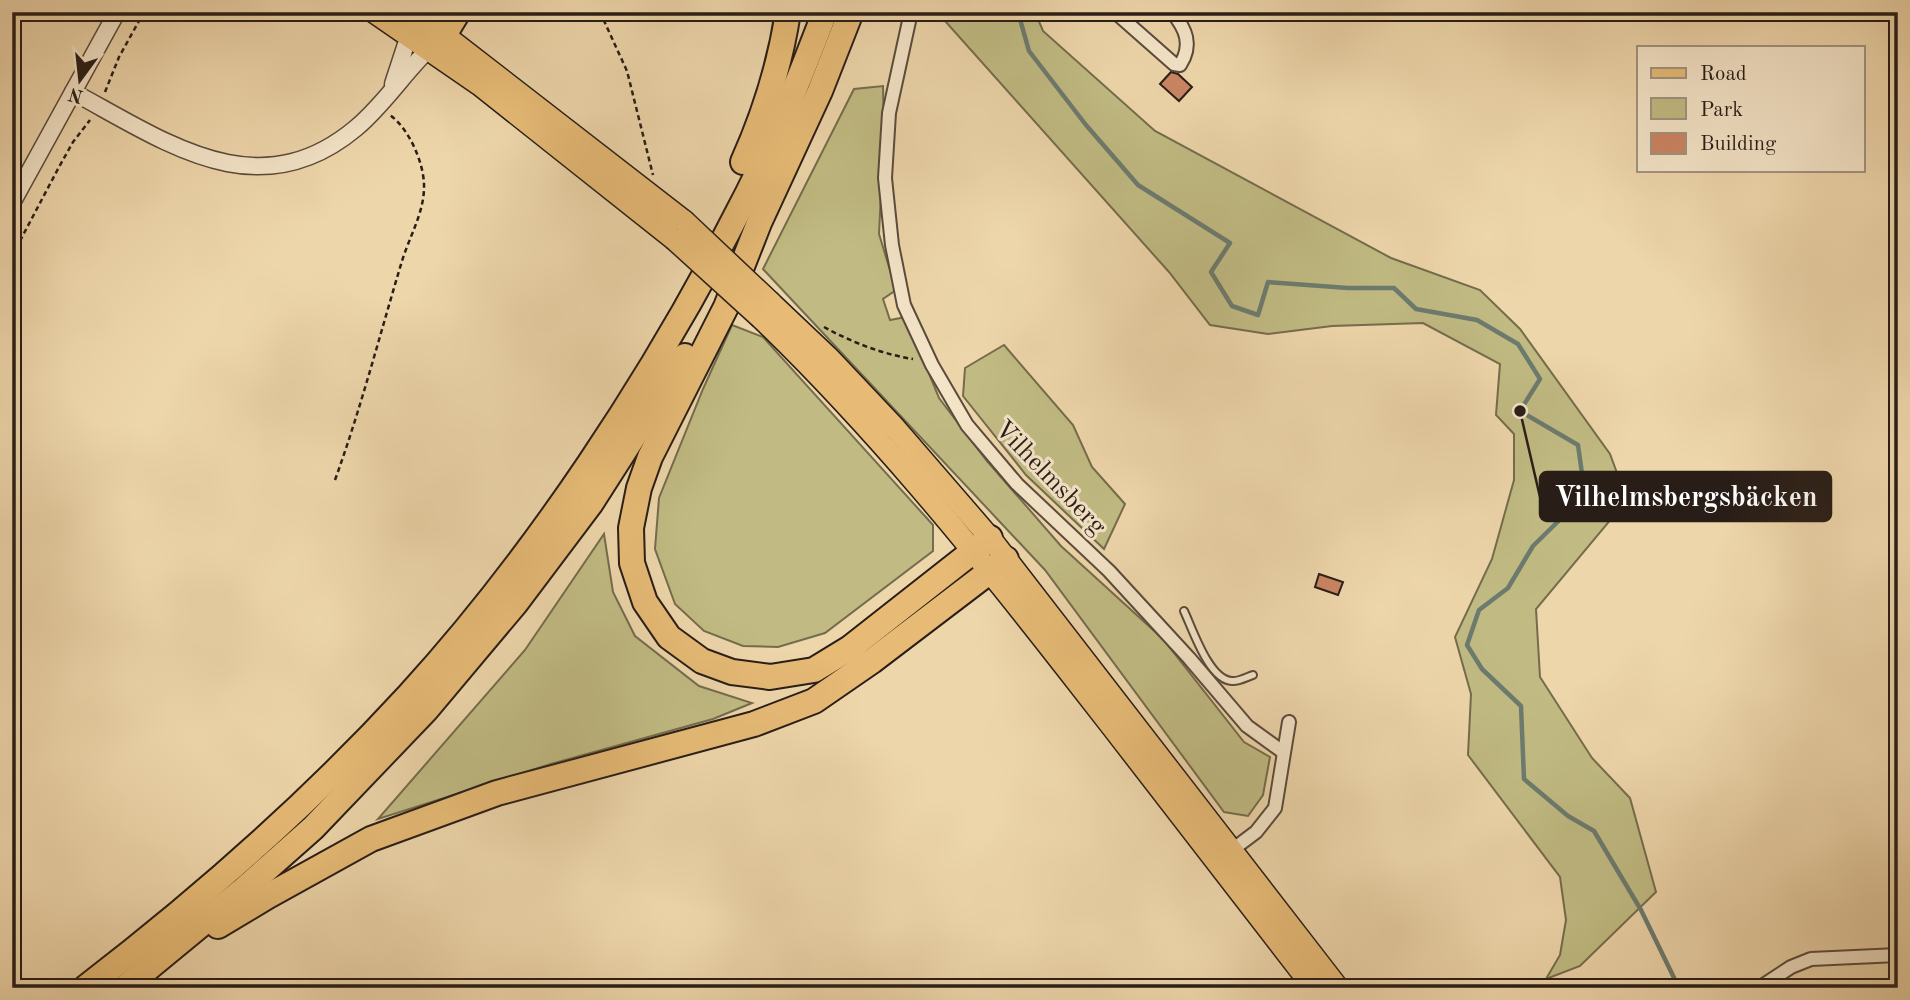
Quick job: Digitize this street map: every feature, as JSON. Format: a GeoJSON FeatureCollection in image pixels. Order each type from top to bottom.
{"type":"FeatureCollection","features":[{"type":"Feature","properties":{"kind":"highway"},"geometry":{"type":"LineString","coordinates":[[436,42],[458,12]]}},
{"type":"Feature","properties":{"kind":"highway"},"geometry":{"type":"LineString","coordinates":[[669,336],[766,108],[783,46],[788,12]]}},
{"type":"Feature","properties":{"kind":"highway"},"geometry":{"type":"LineString","coordinates":[[85,988],[229,872],[299,808],[409,695],[495,592],[571,489],[669,336],[738,213],[797,84],[825,12]]}},
{"type":"Feature","properties":{"kind":"highway"},"geometry":{"type":"LineString","coordinates":[[851,12],[820,91],[760,223],[726,307],[650,457],[639,488],[631,528],[632,563],[645,602],[669,637],[702,661],[732,672],[769,677],[814,670],[850,648],[982,544]]}},
{"type":"Feature","properties":{"kind":"highway"},"geometry":{"type":"LineString","coordinates":[[124,988],[313,828],[426,710],[515,604],[591,503],[679,368],[760,223]]}},
{"type":"Feature","properties":{"kind":"highway"},"geometry":{"type":"LineString","coordinates":[[149,969],[268,896],[372,839],[497,793],[754,724],[814,701],[872,661],[998,565]]}},
{"type":"Feature","properties":{"kind":"main road"},"geometry":{"type":"LineString","coordinates":[[374,12],[413,19],[436,42],[679,230],[766,310],[828,356],[895,428],[1224,856],[1338,988]]}},
{"type":"Feature","properties":{"kind":"main road"},"geometry":{"type":"LineString","coordinates":[[1224,856],[1314,988]]}},
{"type":"Feature","properties":{"kind":"street"},"geometry":{"type":"LineString","coordinates":[[12,203],[117,12]]}},
{"type":"Feature","properties":{"kind":"street","name":"Vilhelmsberg"},"geometry":{"type":"LineString","coordinates":[[911,12],[889,113],[885,178],[892,245],[904,305],[931,362],[967,425],[1017,484],[1109,571],[1247,726],[1283,752]]}},
{"type":"Feature","properties":{"kind":"street"},"geometry":{"type":"LineString","coordinates":[[1115,12],[1174,64],[1180,65],[1188,48],[1187,37],[1172,12]]}},
{"type":"Feature","properties":{"kind":"street"},"geometry":{"type":"LineString","coordinates":[[391,90],[413,19]]}},
{"type":"Feature","properties":{"kind":"street"},"geometry":{"type":"LineString","coordinates":[[73,92],[188,153],[220,163],[248,167],[274,166],[331,147],[358,127],[436,42]]}},
{"type":"Feature","properties":{"kind":"street"},"geometry":{"type":"LineString","coordinates":[[1224,856],[1256,832],[1275,808],[1289,722]]}},
{"type":"Feature","properties":{"kind":"street"},"geometry":{"type":"LineString","coordinates":[[1759,988],[1791,967],[1811,959],[1898,955]]}},
{"type":"Feature","properties":{"kind":"lane"},"geometry":{"type":"LineString","coordinates":[[1184,611],[1209,664],[1223,678],[1234,682],[1253,675]]}},
{"type":"Feature","properties":{"kind":"path"},"geometry":{"type":"LineString","coordinates":[[12,256],[73,142],[86,126],[109,86],[119,57],[144,12]]}},
{"type":"Feature","properties":{"kind":"path"},"geometry":{"type":"LineString","coordinates":[[600,12],[627,71],[654,176]]}},
{"type":"Feature","properties":{"kind":"path"},"geometry":{"type":"LineString","coordinates":[[335,480],[403,256],[423,201],[424,182],[419,161],[408,136],[396,119],[378,106]]}},
{"type":"Feature","properties":{"kind":"path"},"geometry":{"type":"LineString","coordinates":[[820,325],[882,352],[931,362]]}},
{"type":"Feature","properties":{"kind":"green space"},"geometry":{"type":"Polygon","coordinates":[[[937,12],[1035,12],[1043,31],[1155,131],[1391,258],[1480,290],[1520,329],[1610,454],[1627,500],[1536,609],[1540,677],[1592,758],[1630,798],[1656,892],[1580,966],[1546,979],[1560,955],[1566,920],[1560,877],[1468,755],[1471,694],[1455,637],[1492,559],[1514,480],[1514,434],[1496,415],[1500,364],[1423,323],[1332,326],[1268,334],[1210,325],[1169,272],[937,12]]]}},
{"type":"Feature","properties":{"kind":"green space"},"geometry":{"type":"Polygon","coordinates":[[[883,86],[884,132],[879,234],[896,290],[883,299],[890,320],[906,317],[939,398],[987,461],[1061,546],[1163,639],[1244,742],[1270,757],[1263,795],[1248,816],[1224,812],[1045,570],[763,269],[854,89],[883,86]]]}},
{"type":"Feature","properties":{"kind":"green space"},"geometry":{"type":"Polygon","coordinates":[[[732,325],[763,337],[933,525],[933,551],[825,633],[778,647],[743,646],[704,631],[675,604],[655,549],[659,498],[732,325]]]}},
{"type":"Feature","properties":{"kind":"green space"},"geometry":{"type":"Polygon","coordinates":[[[1004,345],[1073,425],[1092,467],[1125,504],[1104,549],[1026,475],[963,396],[965,368],[1004,345]]]}},
{"type":"Feature","properties":{"kind":"green space"},"geometry":{"type":"Polygon","coordinates":[[[604,534],[613,592],[635,636],[699,686],[752,703],[713,719],[551,764],[378,819],[525,650],[604,534]]]}},
{"type":"Feature","properties":{"kind":"building"},"geometry":{"type":"Polygon","coordinates":[[[1171,72],[1178,74],[1192,87],[1179,101],[1160,84],[1171,72]]]}},
{"type":"Feature","properties":{"kind":"building"},"geometry":{"type":"Polygon","coordinates":[[[1319,574],[1343,582],[1338,595],[1315,587],[1319,574]]]}},
{"type":"Feature","properties":{"kind":"waterway"},"geometry":{"type":"LineString","coordinates":[[1018,12],[1029,51],[1086,125],[1138,185],[1230,243],[1211,272],[1232,306],[1258,315],[1268,282],[1348,288],[1394,288],[1416,309],[1477,320],[1518,344],[1540,379],[1520,411],[1578,445],[1585,495],[1533,546],[1508,588],[1479,610],[1467,645],[1482,669],[1521,706],[1524,779],[1568,816],[1594,831],[1641,910],[1679,988]]}},
{"type":"Feature","properties":{"kind":"place","name":"Vilhelmsbergsbäcken"},"geometry":{"type":"Point","coordinates":[1520,411]}}]}
